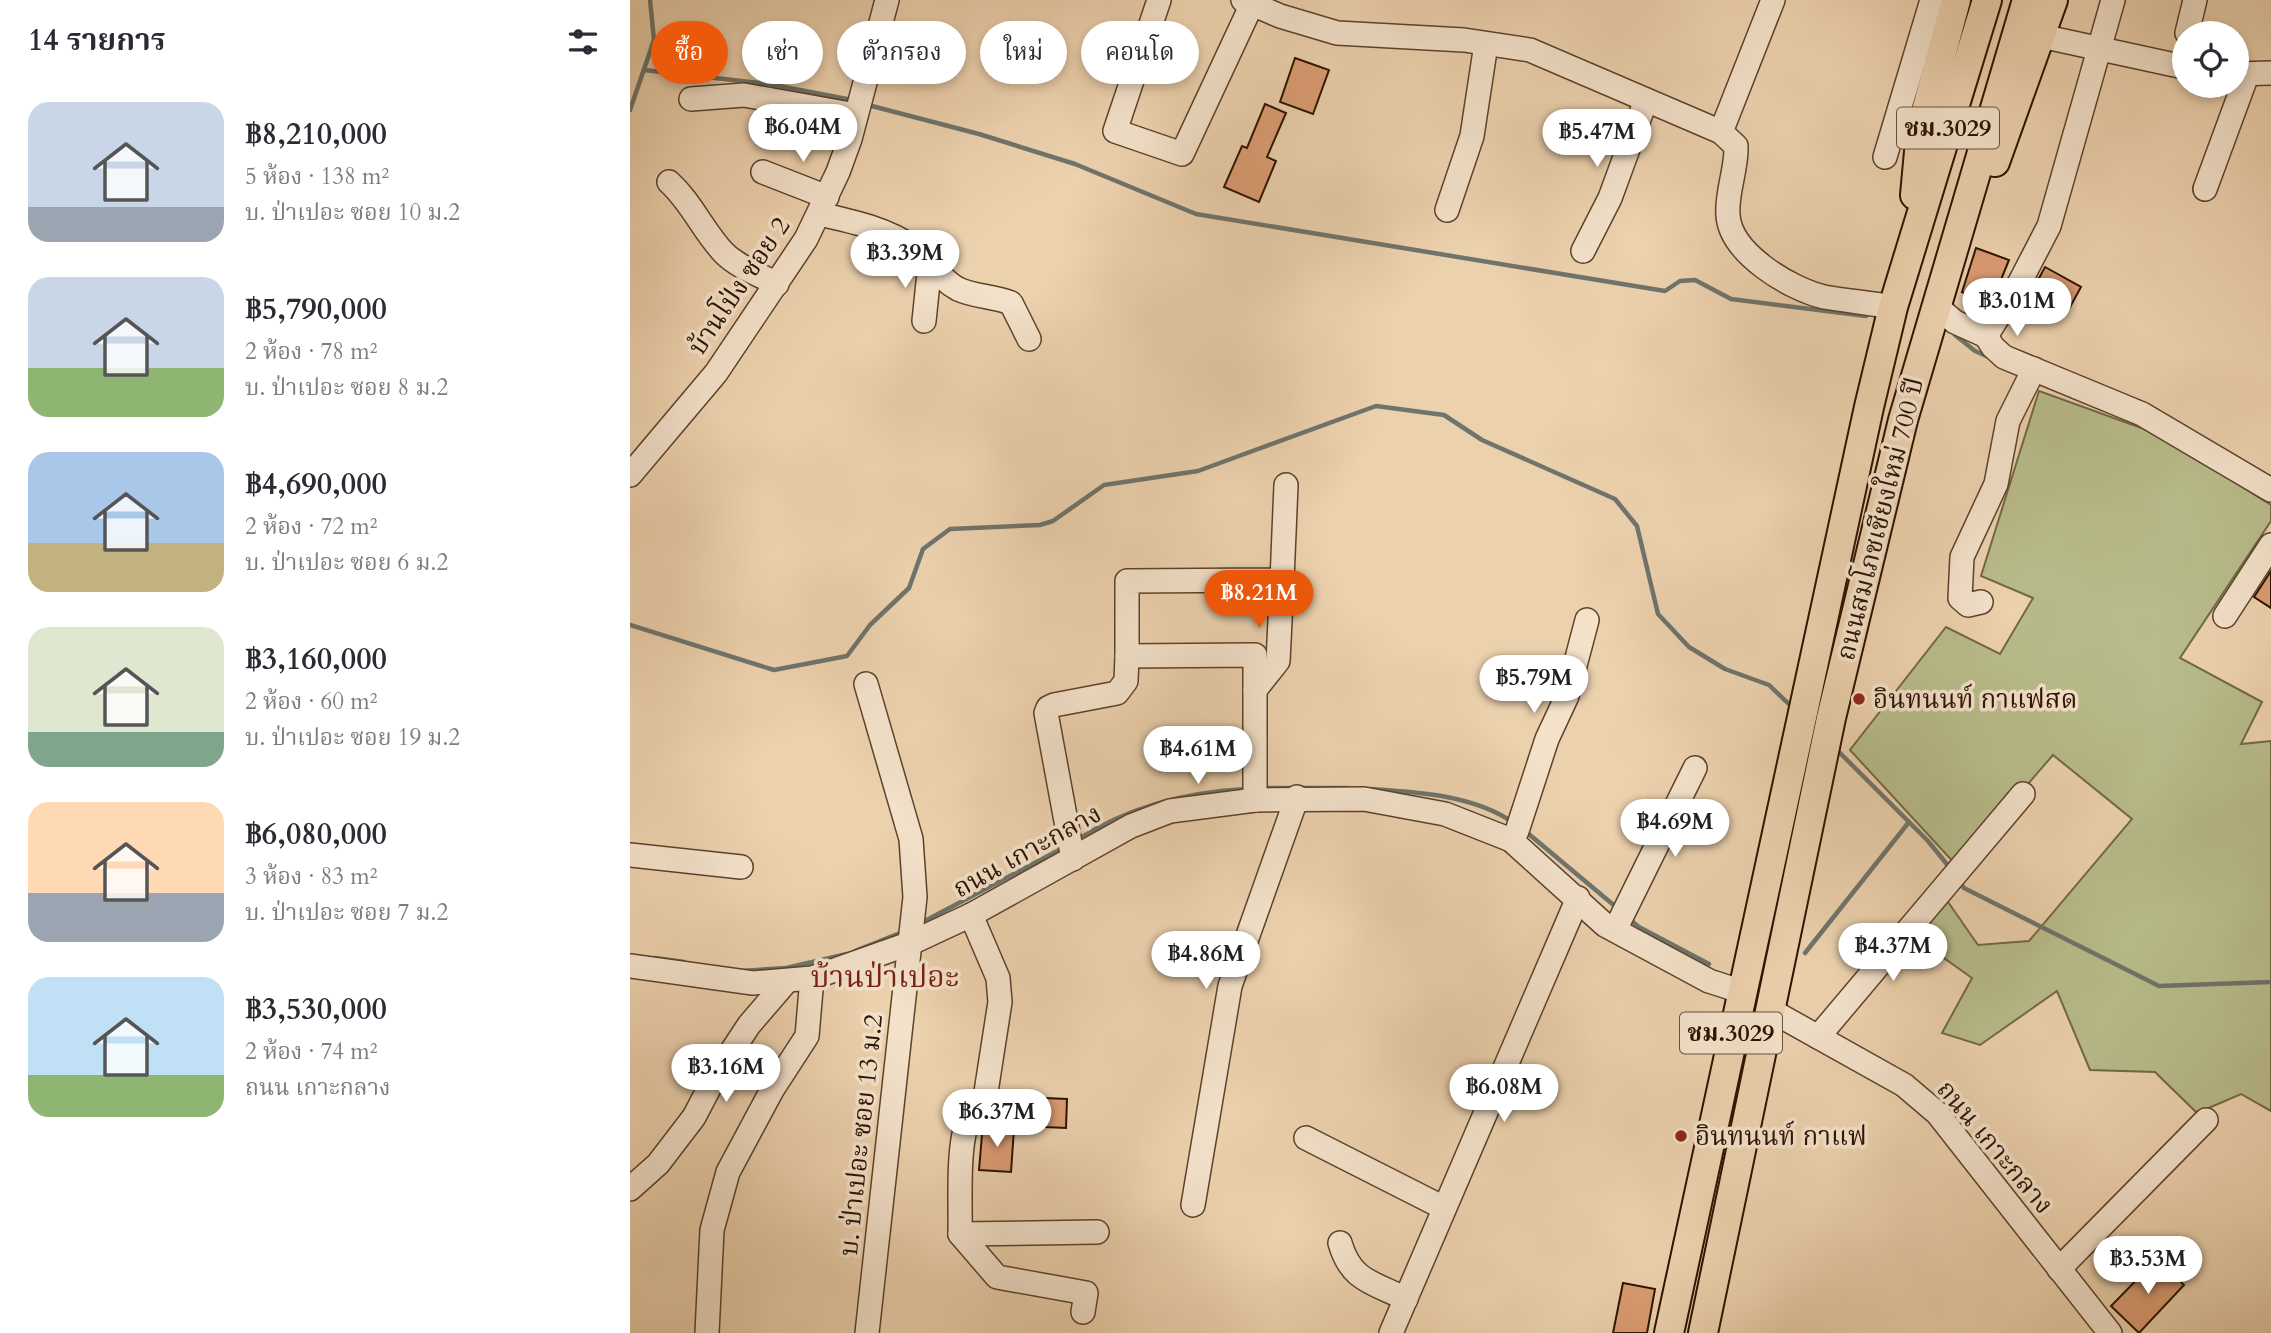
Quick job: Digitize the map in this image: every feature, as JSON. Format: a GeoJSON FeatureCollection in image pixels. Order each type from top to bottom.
{"type":"FeatureCollection","features":[{"type":"Feature","properties":{"kind":"main road"},"geometry":{"type":"LineString","coordinates":[[1909,256],[1921,130],[1949,0]]}},
{"type":"Feature","properties":{"kind":"main road","name":"ถนนสมโภชเชียงใหม่ 700 ปี"},"geometry":{"type":"LineString","coordinates":[[1669,1333],[1796,734],[1893,306],[1987,0]]}},
{"type":"Feature","properties":{"kind":"main road","name":"ถนนสมโภชเชียงใหม่ 700 ปี"},"geometry":{"type":"LineString","coordinates":[[1703,1333],[1831,718],[1903,420],[1948,265],[2006,137],[2030,18],[2053,0]]}},
{"type":"Feature","properties":{"kind":"street","name":"บ้านโป่ง ซอย 2"},"geometry":{"type":"LineString","coordinates":[[630,475],[716,373],[777,284],[823,205],[859,106],[887,0]]}},
{"type":"Feature","properties":{"kind":"street"},"geometry":{"type":"LineString","coordinates":[[1159,0],[1115,131],[1182,154],[1248,2],[1283,8],[1337,33],[1486,44],[1530,50],[1721,132],[1736,146],[1737,165],[1727,214],[1732,235],[1742,251],[1807,291],[1893,306]]}},
{"type":"Feature","properties":{"kind":"street"},"geometry":{"type":"LineString","coordinates":[[1721,132],[1773,0]]}},
{"type":"Feature","properties":{"kind":"street"},"geometry":{"type":"LineString","coordinates":[[1885,157],[1949,0]]}},
{"type":"Feature","properties":{"kind":"street"},"geometry":{"type":"LineString","coordinates":[[1986,335],[2020,282],[2049,226],[2101,51],[2113,0]]}},
{"type":"Feature","properties":{"kind":"street"},"geometry":{"type":"LineString","coordinates":[[2190,21],[2195,0]]}},
{"type":"Feature","properties":{"kind":"street"},"geometry":{"type":"LineString","coordinates":[[2030,18],[2101,51],[2172,58]]}},
{"type":"Feature","properties":{"kind":"street"},"geometry":{"type":"LineString","coordinates":[[1447,210],[1472,136],[1486,44]]}},
{"type":"Feature","properties":{"kind":"street"},"geometry":{"type":"LineString","coordinates":[[2249,74],[2271,73]]}},
{"type":"Feature","properties":{"kind":"street"},"geometry":{"type":"LineString","coordinates":[[691,99],[744,95],[859,106]]}},
{"type":"Feature","properties":{"kind":"street"},"geometry":{"type":"LineString","coordinates":[[2205,189],[2234,98]]}},
{"type":"Feature","properties":{"kind":"street"},"geometry":{"type":"LineString","coordinates":[[1583,251],[1610,198],[1646,100]]}},
{"type":"Feature","properties":{"kind":"street"},"geometry":{"type":"LineString","coordinates":[[763,172],[865,226],[905,242],[948,283],[960,290],[1010,303],[1029,339]]}},
{"type":"Feature","properties":{"kind":"street"},"geometry":{"type":"LineString","coordinates":[[669,182],[688,201],[723,252],[734,262],[777,284]]}},
{"type":"Feature","properties":{"kind":"street"},"geometry":{"type":"LineString","coordinates":[[925,321],[930,263]]}},
{"type":"Feature","properties":{"kind":"street"},"geometry":{"type":"LineString","coordinates":[[1936,306],[1955,322],[1986,335],[1993,348],[2004,357],[2141,414],[2269,483]]}},
{"type":"Feature","properties":{"kind":"street"},"geometry":{"type":"LineString","coordinates":[[1981,602],[1968,605],[1960,598],[1962,556],[1996,484],[2008,421],[2035,369]]}},
{"type":"Feature","properties":{"kind":"street"},"geometry":{"type":"LineString","coordinates":[[1255,690],[1278,661],[1286,485]]}},
{"type":"Feature","properties":{"kind":"street"},"geometry":{"type":"LineString","coordinates":[[2225,616],[2271,545]]}},
{"type":"Feature","properties":{"kind":"street"},"geometry":{"type":"LineString","coordinates":[[1071,849],[1048,724],[1048,708],[1117,693],[1126,681],[1126,581],[1282,580]]}},
{"type":"Feature","properties":{"kind":"street"},"geometry":{"type":"LineString","coordinates":[[1516,831],[1547,739],[1567,696],[1587,620]]}},
{"type":"Feature","properties":{"kind":"street"},"geometry":{"type":"LineString","coordinates":[[1127,656],[1255,656],[1255,792]]}},
{"type":"Feature","properties":{"kind":"street","name":"บ. ป่าเปอะ ซอย 13 ม.2"},"geometry":{"type":"LineString","coordinates":[[866,684],[911,839],[912,931],[885,1148],[867,1333]]}},
{"type":"Feature","properties":{"kind":"street"},"geometry":{"type":"LineString","coordinates":[[1615,930],[1695,768]]}},
{"type":"Feature","properties":{"kind":"street","name":"ถนน เกาะกลาง"},"geometry":{"type":"LineString","coordinates":[[630,966],[754,984],[785,983],[813,978],[912,931],[971,915],[1071,849],[1170,811],[1255,792],[1297,797],[1364,799],[1422,809],[1516,831],[1578,898],[1615,930],[1709,981],[1740,991]]}},
{"type":"Feature","properties":{"kind":"street"},"geometry":{"type":"LineString","coordinates":[[1818,1037],[2023,794]]}},
{"type":"Feature","properties":{"kind":"street"},"geometry":{"type":"LineString","coordinates":[[1193,1205],[1230,986],[1297,797]]}},
{"type":"Feature","properties":{"kind":"street"},"geometry":{"type":"LineString","coordinates":[[630,855],[741,867]]}},
{"type":"Feature","properties":{"kind":"street"},"geometry":{"type":"LineString","coordinates":[[1391,1333],[1578,898]]}},
{"type":"Feature","properties":{"kind":"street"},"geometry":{"type":"LineString","coordinates":[[971,915],[998,978],[1000,1002],[982,1102],[971,1114],[963,1141],[960,1234],[997,1277],[1086,1293],[1083,1312]]}},
{"type":"Feature","properties":{"kind":"street"},"geometry":{"type":"LineString","coordinates":[[707,1333],[712,1230],[728,1172],[772,1090],[807,1036],[813,978]]}},
{"type":"Feature","properties":{"kind":"street"},"geometry":{"type":"LineString","coordinates":[[630,1189],[658,1164],[694,1117],[716,1075],[749,1025],[785,983]]}},
{"type":"Feature","properties":{"kind":"street","name":"ถนน เกาะกลาง"},"geometry":{"type":"LineString","coordinates":[[1770,1010],[1904,1085],[1937,1113],[2110,1333]]}},
{"type":"Feature","properties":{"kind":"street"},"geometry":{"type":"LineString","coordinates":[[982,1102],[993,1114],[1013,1115]]}},
{"type":"Feature","properties":{"kind":"street"},"geometry":{"type":"LineString","coordinates":[[2059,1269],[2206,1119]]}},
{"type":"Feature","properties":{"kind":"street"},"geometry":{"type":"LineString","coordinates":[[1306,1138],[1444,1209]]}},
{"type":"Feature","properties":{"kind":"street"},"geometry":{"type":"LineString","coordinates":[[960,1234],[1097,1232]]}},
{"type":"Feature","properties":{"kind":"street"},"geometry":{"type":"LineString","coordinates":[[1340,1243],[1346,1264],[1353,1273],[1406,1299]]}},
{"type":"Feature","properties":{"kind":"green space"},"geometry":{"type":"Polygon","coordinates":[[[2039,391],[2158,434],[2271,505],[2271,521],[2180,658],[2262,702],[2241,744],[2271,741],[2271,1111],[2241,1094],[2197,1113],[2155,1072],[2090,1070],[2057,991],[1980,1045],[1942,1033],[1972,978],[1913,936],[1946,899],[1978,945],[2029,941],[2132,819],[2053,755],[1957,866],[1850,750],[1946,627],[2000,654],[2033,598],[1981,576],[2039,391]]]}},
{"type":"Feature","properties":{"kind":"building"},"geometry":{"type":"Polygon","coordinates":[[[1295,58],[1329,70],[1313,114],[1280,102],[1295,58]]]}},
{"type":"Feature","properties":{"kind":"building"},"geometry":{"type":"Polygon","coordinates":[[[1265,104],[1286,113],[1267,157],[1276,161],[1259,202],[1224,187],[1242,146],[1247,148],[1265,104]]]}},
{"type":"Feature","properties":{"kind":"building"},"geometry":{"type":"Polygon","coordinates":[[[1976,248],[2009,260],[1994,297],[1985,294],[1983,299],[1962,292],[1976,248]]]}},
{"type":"Feature","properties":{"kind":"building"},"geometry":{"type":"Polygon","coordinates":[[[2045,267],[2081,287],[2069,309],[2033,289],[2045,267]]]}},
{"type":"Feature","properties":{"kind":"building"},"geometry":{"type":"Polygon","coordinates":[[[2271,571],[2271,608],[2254,597],[2271,571]]]}},
{"type":"Feature","properties":{"kind":"building"},"geometry":{"type":"Polygon","coordinates":[[[1022,1097],[1067,1099],[1066,1128],[1021,1126],[1027,1115],[1022,1097]]]}},
{"type":"Feature","properties":{"kind":"building"},"geometry":{"type":"Polygon","coordinates":[[[983,1123],[992,1128],[1014,1129],[1011,1172],[979,1170],[983,1123]]]}},
{"type":"Feature","properties":{"kind":"building"},"geometry":{"type":"Polygon","coordinates":[[[2157,1259],[2184,1285],[2139,1333],[2111,1306],[2157,1259]]]}},
{"type":"Feature","properties":{"kind":"building"},"geometry":{"type":"Polygon","coordinates":[[[1623,1283],[1655,1289],[1647,1333],[1613,1333],[1623,1283]]]}},
{"type":"Feature","properties":{"kind":"waterway"},"geometry":{"type":"LineString","coordinates":[[630,110],[654,40],[650,0]]}},
{"type":"Feature","properties":{"kind":"waterway"},"geometry":{"type":"LineString","coordinates":[[644,70],[769,84],[852,100]]}},
{"type":"Feature","properties":{"kind":"waterway"},"geometry":{"type":"LineString","coordinates":[[868,105],[979,134],[1075,164],[1196,214],[1665,291],[1680,281],[1695,280],[1731,299],[1866,316]]}},
{"type":"Feature","properties":{"kind":"waterway"},"geometry":{"type":"LineString","coordinates":[[1955,335],[1975,351],[1991,358]]}},
{"type":"Feature","properties":{"kind":"waterway"},"geometry":{"type":"LineString","coordinates":[[630,625],[774,670],[847,656],[870,625],[909,588],[923,549],[950,529],[1040,525],[1053,521],[1104,485],[1198,471],[1376,406],[1444,415],[1482,440],[1615,499],[1637,526],[1658,614],[1689,647],[1725,669],[1769,685],[1793,708]]}},
{"type":"Feature","properties":{"kind":"waterway"},"geometry":{"type":"LineString","coordinates":[[1835,748],[1928,841],[1950,868]]}},
{"type":"Feature","properties":{"kind":"waterway"},"geometry":{"type":"LineString","coordinates":[[1263,788],[1348,788]]}},
{"type":"Feature","properties":{"kind":"waterway"},"geometry":{"type":"LineString","coordinates":[[1077,840],[1096,828],[1158,803],[1247,789]]}},
{"type":"Feature","properties":{"kind":"waterway"},"geometry":{"type":"LineString","coordinates":[[1371,789],[1464,801],[1481,806],[1514,823]]}},
{"type":"Feature","properties":{"kind":"waterway"},"geometry":{"type":"LineString","coordinates":[[1805,953],[1909,822]]}},
{"type":"Feature","properties":{"kind":"waterway"},"geometry":{"type":"LineString","coordinates":[[1524,830],[1616,907]]}},
{"type":"Feature","properties":{"kind":"waterway"},"geometry":{"type":"LineString","coordinates":[[919,924],[1063,848]]}},
{"type":"Feature","properties":{"kind":"waterway"},"geometry":{"type":"LineString","coordinates":[[1959,881],[1964,888],[2159,986],[2271,982]]}},
{"type":"Feature","properties":{"kind":"waterway"},"geometry":{"type":"LineString","coordinates":[[1628,918],[1639,927],[1709,964]]}},
{"type":"Feature","properties":{"kind":"waterway"},"geometry":{"type":"LineString","coordinates":[[855,951],[905,931]]}},
{"type":"Feature","properties":{"kind":"waterway"},"geometry":{"type":"LineString","coordinates":[[741,971],[786,968],[847,954]]}},
{"type":"Feature","properties":{"kind":"waterway"},"geometry":{"type":"LineString","coordinates":[[655,958],[684,962]]}},
{"type":"Feature","properties":{"kind":"place","name":"อินทนนท์ กาแฟสด"},"geometry":{"type":"Point","coordinates":[1859,699]}},
{"type":"Feature","properties":{"kind":"place","name":"อินทนนท์ กาแฟ"},"geometry":{"type":"Point","coordinates":[1681,1136]}},
{"type":"Feature","properties":{"kind":"district","name":"บ้านป่าเปอะ"},"geometry":{"type":"Point","coordinates":[885,977]}}]}
